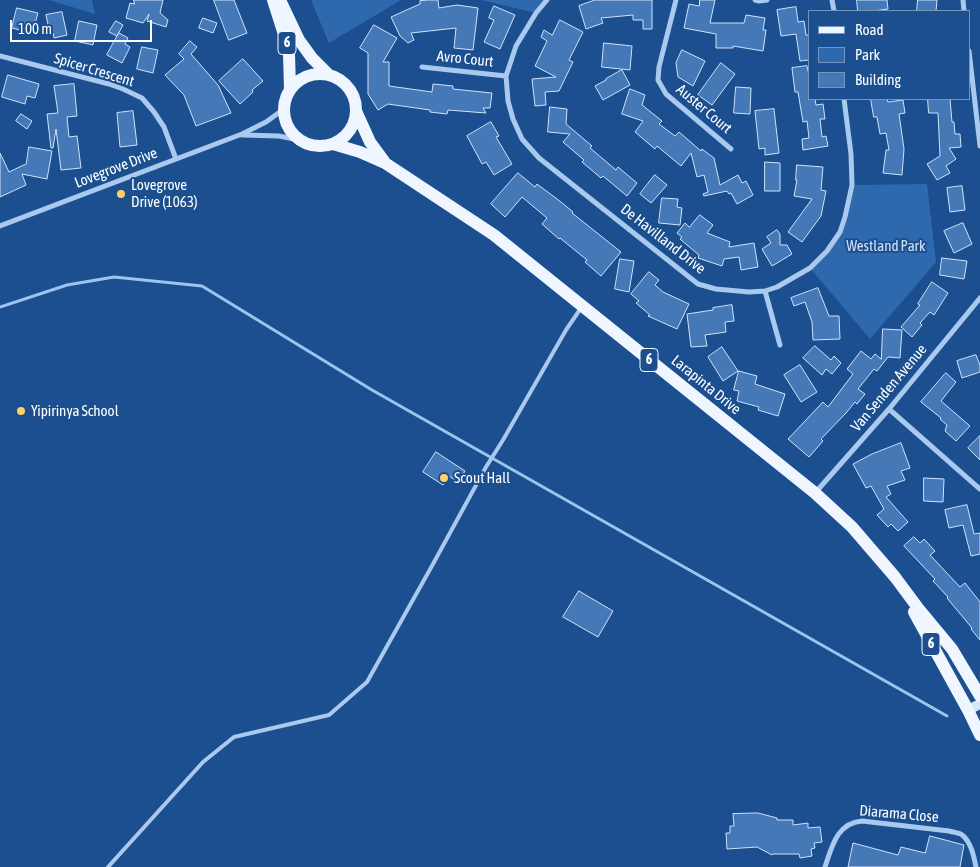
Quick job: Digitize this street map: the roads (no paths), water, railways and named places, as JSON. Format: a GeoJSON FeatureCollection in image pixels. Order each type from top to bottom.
{"type":"FeatureCollection","features":[{"type":"Feature","properties":{"kind":"main road","name":"6"},"geometry":{"type":"LineString","coordinates":[[273,0],[289,54],[290,89],[284,109]]}},
{"type":"Feature","properties":{"kind":"main road","name":"6"},"geometry":{"type":"LineString","coordinates":[[280,0],[299,40],[312,58],[328,74],[341,80],[351,91],[356,111]]}},
{"type":"Feature","properties":{"kind":"main road"},"geometry":{"type":"LineString","coordinates":[[290,89],[300,79],[307,76],[328,74]]}},
{"type":"Feature","properties":{"kind":"main road"},"geometry":{"type":"LineString","coordinates":[[284,109],[286,123],[299,140]]}},
{"type":"Feature","properties":{"kind":"main road"},"geometry":{"type":"LineString","coordinates":[[333,144],[349,131],[353,125],[356,111]]}},
{"type":"Feature","properties":{"kind":"main road","name":"Larapinta Drive"},"geometry":{"type":"LineString","coordinates":[[356,111],[370,142],[385,163]]}},
{"type":"Feature","properties":{"kind":"main road","name":"6"},"geometry":{"type":"LineString","coordinates":[[299,140],[312,146],[333,144]]}},
{"type":"Feature","properties":{"kind":"main road","name":"Larapinta Drive"},"geometry":{"type":"LineString","coordinates":[[333,144],[360,152],[385,163],[494,235],[815,493],[852,527],[895,577],[952,649],[980,696]]}},
{"type":"Feature","properties":{"kind":"main road","name":"Larapinta Drive"},"geometry":{"type":"LineString","coordinates":[[895,577],[980,735]]}},
{"type":"Feature","properties":{"kind":"street","name":"De Havilland Drive"},"geometry":{"type":"LineString","coordinates":[[547,0],[536,12],[516,46],[506,76],[508,101],[513,119],[522,139],[539,158],[698,284],[716,289],[749,292],[765,291],[777,287],[810,268],[827,251],[840,232],[852,185],[851,154],[844,100]]}},
{"type":"Feature","properties":{"kind":"street","name":"Auster Court"},"geometry":{"type":"LineString","coordinates":[[676,0],[659,67],[658,80],[666,94],[731,149]]}},
{"type":"Feature","properties":{"kind":"street"},"geometry":{"type":"LineString","coordinates":[[755,0],[767,0]]}},
{"type":"Feature","properties":{"kind":"street","name":"Spicer Crescent"},"geometry":{"type":"LineString","coordinates":[[0,56],[109,84],[142,98],[164,127],[176,159]]}},
{"type":"Feature","properties":{"kind":"street"},"geometry":{"type":"LineString","coordinates":[[970,60],[980,146]]}},
{"type":"Feature","properties":{"kind":"street","name":"Avro Court"},"geometry":{"type":"LineString","coordinates":[[422,67],[506,76]]}},
{"type":"Feature","properties":{"kind":"street","name":"Lovegrove Drive"},"geometry":{"type":"LineString","coordinates":[[0,226],[242,134],[266,122],[284,109]]}},
{"type":"Feature","properties":{"kind":"street","name":"Lovegrove Drive"},"geometry":{"type":"LineString","coordinates":[[242,134],[280,136],[299,140]]}},
{"type":"Feature","properties":{"kind":"street"},"geometry":{"type":"LineString","coordinates":[[765,291],[780,345]]}},
{"type":"Feature","properties":{"kind":"street","name":"Van Senden Avenue"},"geometry":{"type":"LineString","coordinates":[[815,493],[889,409],[980,298]]}},
{"type":"Feature","properties":{"kind":"street"},"geometry":{"type":"LineString","coordinates":[[889,409],[979,486]]}},
{"type":"Feature","properties":{"kind":"street"},"geometry":{"type":"LineString","coordinates":[[968,710],[980,704]]}},
{"type":"Feature","properties":{"kind":"street","name":"Diarama Close"},"geometry":{"type":"LineString","coordinates":[[825,867],[834,840],[852,822],[862,821],[961,834],[969,844],[974,855],[976,867]]}},
{"type":"Feature","properties":{"kind":"lane"},"geometry":{"type":"LineString","coordinates":[[108,867],[203,762],[234,736],[280,727],[329,714],[367,682],[486,467],[566,330],[582,307]]}},
{"type":"Feature","properties":{"kind":"waterway"},"geometry":{"type":"LineString","coordinates":[[0,307],[67,285],[114,277],[202,286],[372,390],[947,716]]}},
{"type":"Feature","properties":{"kind":"place","name":"Lovegrove Drive (1063)"},"geometry":{"type":"Point","coordinates":[121,194]}},
{"type":"Feature","properties":{"kind":"place","name":"Yipirinya School"},"geometry":{"type":"Point","coordinates":[21,411]}},
{"type":"Feature","properties":{"kind":"place","name":"Scout Hall"},"geometry":{"type":"Point","coordinates":[444,478]}},
{"type":"Feature","properties":{"kind":"park label","name":"Westland Park"},"geometry":{"type":"Point","coordinates":[886,246]}}]}
